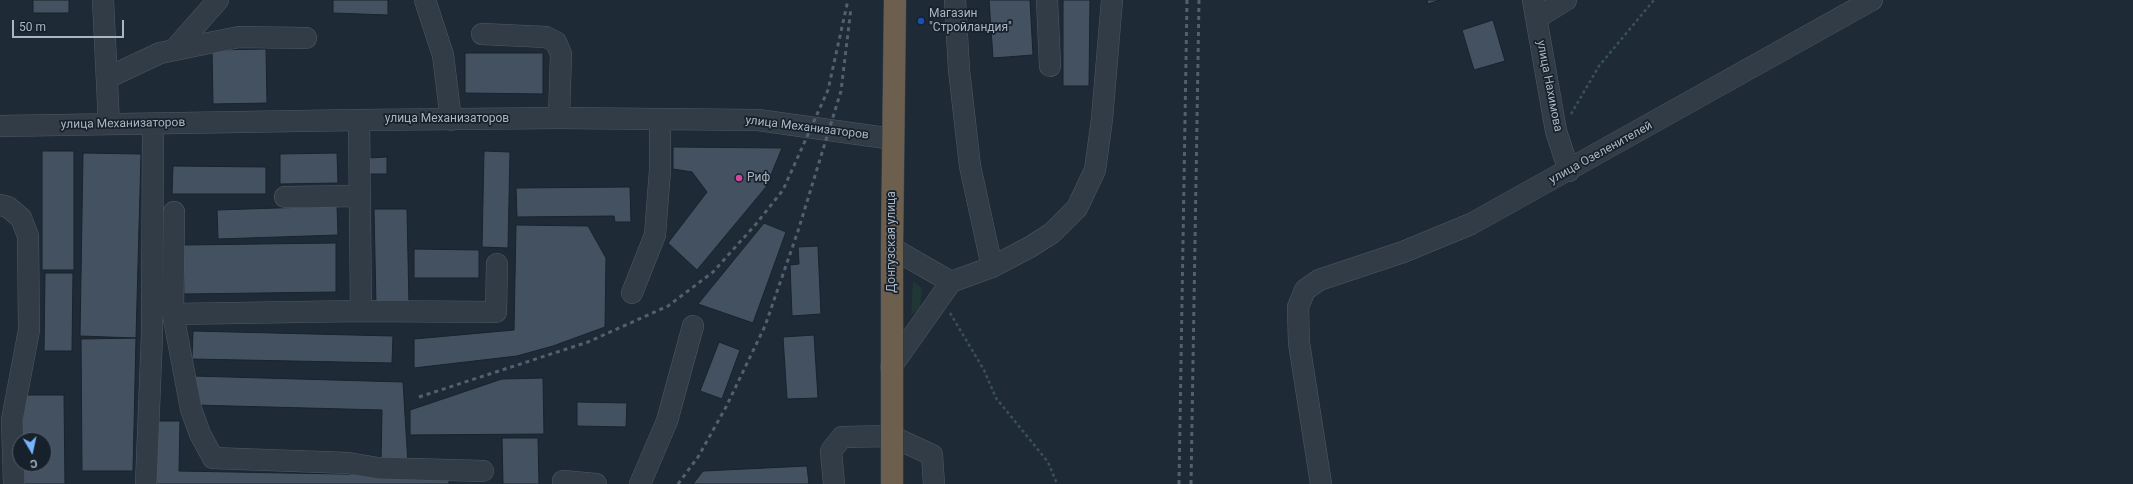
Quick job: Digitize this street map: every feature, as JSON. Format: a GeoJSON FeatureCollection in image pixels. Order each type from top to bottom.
{"type":"FeatureCollection","features":[{"type":"Feature","properties":{"kind":"highway","name":"Донгузская улица"},"geometry":{"type":"LineString","coordinates":[[892,484],[891,366],[895,0]]}},
{"type":"Feature","properties":{"kind":"street"},"geometry":{"type":"LineString","coordinates":[[103,0],[109,124]]}},
{"type":"Feature","properties":{"kind":"street"},"geometry":{"type":"LineString","coordinates":[[174,50],[218,0]]}},
{"type":"Feature","properties":{"kind":"street"},"geometry":{"type":"LineString","coordinates":[[425,0],[443,55],[451,120]]}},
{"type":"Feature","properties":{"kind":"street"},"geometry":{"type":"LineString","coordinates":[[955,0],[959,70],[970,166],[992,267]]}},
{"type":"Feature","properties":{"kind":"street"},"geometry":{"type":"LineString","coordinates":[[1047,0],[1050,66]]}},
{"type":"Feature","properties":{"kind":"street"},"geometry":{"type":"LineString","coordinates":[[891,366],[951,282],[992,267],[1052,233],[1077,208],[1095,170],[1102,119],[1112,0]]}},
{"type":"Feature","properties":{"kind":"street"},"geometry":{"type":"LineString","coordinates":[[1535,9],[1566,0]]}},
{"type":"Feature","properties":{"kind":"street","name":"улица Озеленителей"},"geometry":{"type":"LineString","coordinates":[[1321,484],[1299,343],[1298,307],[1305,290],[1319,280],[1403,252],[1471,224],[1569,171],[1872,0]]}},
{"type":"Feature","properties":{"kind":"street","name":"улица Нахимова"},"geometry":{"type":"LineString","coordinates":[[1535,9],[1556,131],[1569,171]]}},
{"type":"Feature","properties":{"kind":"street"},"geometry":{"type":"LineString","coordinates":[[482,34],[546,36],[556,42],[561,54],[559,118]]}},
{"type":"Feature","properties":{"kind":"street"},"geometry":{"type":"LineString","coordinates":[[107,78],[160,53],[174,50],[239,37],[306,38]]}},
{"type":"Feature","properties":{"kind":"street","name":"улица Механизаторов"},"geometry":{"type":"LineString","coordinates":[[0,126],[559,118],[758,120],[893,140]]}},
{"type":"Feature","properties":{"kind":"street"},"geometry":{"type":"LineString","coordinates":[[632,293],[655,235],[660,170],[660,119]]}},
{"type":"Feature","properties":{"kind":"street"},"geometry":{"type":"LineString","coordinates":[[359,120],[361,310]]}},
{"type":"Feature","properties":{"kind":"street"},"geometry":{"type":"LineString","coordinates":[[146,484],[152,334],[153,124]]}},
{"type":"Feature","properties":{"kind":"street"},"geometry":{"type":"LineString","coordinates":[[285,196],[360,196]]}},
{"type":"Feature","properties":{"kind":"street"},"geometry":{"type":"LineString","coordinates":[[0,205],[8,206],[20,218],[28,236],[29,330],[6,420],[14,484]]}},
{"type":"Feature","properties":{"kind":"street"},"geometry":{"type":"LineString","coordinates":[[174,212],[173,314],[191,409],[200,434],[213,458],[348,463],[378,468],[483,471]]}},
{"type":"Feature","properties":{"kind":"street"},"geometry":{"type":"LineString","coordinates":[[892,248],[951,282]]}},
{"type":"Feature","properties":{"kind":"street"},"geometry":{"type":"LineString","coordinates":[[173,314],[361,310],[496,312],[497,264]]}},
{"type":"Feature","properties":{"kind":"street"},"geometry":{"type":"LineString","coordinates":[[640,484],[667,421],[693,326]]}},
{"type":"Feature","properties":{"kind":"street"},"geometry":{"type":"LineString","coordinates":[[834,484],[831,451],[842,437],[891,436],[932,455],[934,484]]}},
{"type":"Feature","properties":{"kind":"street"},"geometry":{"type":"LineString","coordinates":[[563,481],[596,484]]}},
{"type":"Feature","properties":{"kind":"path"},"geometry":{"type":"LineString","coordinates":[[1556,131],[1570,118],[1599,66],[1654,0]]}},
{"type":"Feature","properties":{"kind":"path"},"geometry":{"type":"LineString","coordinates":[[950,309],[950,315],[984,370],[996,398],[1048,462],[1057,484]]}},
{"type":"Feature","properties":{"kind":"green space"},"geometry":{"type":"Polygon","coordinates":[[[913,281],[922,288],[920,308],[911,315],[913,281]]]}},
{"type":"Feature","properties":{"kind":"building"},"geometry":{"type":"Polygon","coordinates":[[[33,0],[69,0],[69,13],[33,13],[33,0]]]}},
{"type":"Feature","properties":{"kind":"building"},"geometry":{"type":"Polygon","coordinates":[[[333,0],[388,0],[388,15],[333,13],[333,0]]]}},
{"type":"Feature","properties":{"kind":"building"},"geometry":{"type":"Polygon","coordinates":[[[989,0],[1030,0],[1033,55],[993,58],[989,0]]]}},
{"type":"Feature","properties":{"kind":"building"},"geometry":{"type":"Polygon","coordinates":[[[1063,0],[1090,0],[1089,86],[1063,86],[1063,0]]]}},
{"type":"Feature","properties":{"kind":"building"},"geometry":{"type":"Polygon","coordinates":[[[1427,0],[1440,0],[1428,4],[1427,0]]]}},
{"type":"Feature","properties":{"kind":"building"},"geometry":{"type":"Polygon","coordinates":[[[1493,20],[1505,61],[1474,70],[1462,30],[1493,20]]]}},
{"type":"Feature","properties":{"kind":"building"},"geometry":{"type":"Polygon","coordinates":[[[266,49],[267,103],[213,104],[212,50],[266,49]]]}},
{"type":"Feature","properties":{"kind":"building"},"geometry":{"type":"Polygon","coordinates":[[[465,53],[543,53],[543,94],[465,93],[465,53]]]}},
{"type":"Feature","properties":{"kind":"building"},"geometry":{"type":"Polygon","coordinates":[[[673,147],[782,148],[766,187],[697,270],[668,243],[707,192],[692,172],[673,169],[673,147]]]}},
{"type":"Feature","properties":{"kind":"building"},"geometry":{"type":"Polygon","coordinates":[[[42,151],[74,151],[74,270],[42,270],[42,151]]]}},
{"type":"Feature","properties":{"kind":"building"},"geometry":{"type":"Polygon","coordinates":[[[484,151],[510,152],[508,248],[482,247],[484,151]]]}},
{"type":"Feature","properties":{"kind":"building"},"geometry":{"type":"Polygon","coordinates":[[[83,153],[141,154],[136,338],[80,336],[83,153]]]}},
{"type":"Feature","properties":{"kind":"building"},"geometry":{"type":"Polygon","coordinates":[[[337,153],[338,183],[280,184],[280,154],[337,153]]]}},
{"type":"Feature","properties":{"kind":"building"},"geometry":{"type":"Polygon","coordinates":[[[387,157],[387,174],[368,174],[367,158],[387,157]]]}},
{"type":"Feature","properties":{"kind":"building"},"geometry":{"type":"Polygon","coordinates":[[[173,166],[266,167],[266,194],[172,194],[173,166]]]}},
{"type":"Feature","properties":{"kind":"building"},"geometry":{"type":"Polygon","coordinates":[[[630,187],[631,222],[615,222],[614,216],[517,217],[516,188],[630,187]]]}},
{"type":"Feature","properties":{"kind":"building"},"geometry":{"type":"Polygon","coordinates":[[[337,206],[338,235],[218,239],[217,210],[337,206]]]}},
{"type":"Feature","properties":{"kind":"building"},"geometry":{"type":"Polygon","coordinates":[[[374,209],[407,209],[409,305],[376,306],[374,209]]]}},
{"type":"Feature","properties":{"kind":"building"},"geometry":{"type":"Polygon","coordinates":[[[764,223],[786,232],[753,323],[698,304],[764,223]]]}},
{"type":"Feature","properties":{"kind":"building"},"geometry":{"type":"Polygon","coordinates":[[[516,225],[588,226],[606,258],[605,327],[553,346],[517,356],[414,368],[414,339],[514,330],[516,225]]]}},
{"type":"Feature","properties":{"kind":"building"},"geometry":{"type":"Polygon","coordinates":[[[336,243],[336,292],[184,294],[183,245],[336,243]]]}},
{"type":"Feature","properties":{"kind":"building"},"geometry":{"type":"Polygon","coordinates":[[[818,246],[821,314],[792,316],[790,265],[799,264],[798,247],[818,246]]]}},
{"type":"Feature","properties":{"kind":"building"},"geometry":{"type":"Polygon","coordinates":[[[414,249],[479,250],[479,278],[414,278],[414,249]]]}},
{"type":"Feature","properties":{"kind":"building"},"geometry":{"type":"Polygon","coordinates":[[[45,273],[73,273],[72,351],[44,351],[45,273]]]}},
{"type":"Feature","properties":{"kind":"building"},"geometry":{"type":"Polygon","coordinates":[[[193,331],[393,336],[392,363],[192,359],[193,331]]]}},
{"type":"Feature","properties":{"kind":"building"},"geometry":{"type":"Polygon","coordinates":[[[814,335],[818,398],[787,399],[783,337],[814,335]]]}},
{"type":"Feature","properties":{"kind":"building"},"geometry":{"type":"Polygon","coordinates":[[[136,338],[133,471],[82,471],[81,339],[136,338]]]}},
{"type":"Feature","properties":{"kind":"building"},"geometry":{"type":"Polygon","coordinates":[[[719,342],[740,350],[722,399],[700,391],[719,342]]]}},
{"type":"Feature","properties":{"kind":"building"},"geometry":{"type":"Polygon","coordinates":[[[194,376],[403,382],[408,464],[381,463],[382,410],[194,405],[194,376]]]}},
{"type":"Feature","properties":{"kind":"building"},"geometry":{"type":"Polygon","coordinates":[[[543,378],[544,434],[410,435],[410,410],[502,379],[543,378]]]}},
{"type":"Feature","properties":{"kind":"building"},"geometry":{"type":"Polygon","coordinates":[[[20,395],[64,395],[65,484],[22,484],[21,472],[52,472],[52,432],[21,432],[20,395]]]}},
{"type":"Feature","properties":{"kind":"building"},"geometry":{"type":"Polygon","coordinates":[[[577,402],[627,403],[626,427],[577,426],[577,402]]]}},
{"type":"Feature","properties":{"kind":"building"},"geometry":{"type":"Polygon","coordinates":[[[156,421],[180,421],[179,471],[449,476],[449,484],[155,484],[156,421]]]}},
{"type":"Feature","properties":{"kind":"building"},"geometry":{"type":"Polygon","coordinates":[[[502,438],[538,438],[539,484],[503,484],[502,438]]]}},
{"type":"Feature","properties":{"kind":"building"},"geometry":{"type":"Polygon","coordinates":[[[807,466],[809,484],[693,484],[703,471],[807,466]]]}},
{"type":"Feature","properties":{"kind":"railway"},"geometry":{"type":"LineString","coordinates":[[419,397],[588,342],[668,306],[713,272],[756,224],[783,190],[828,90],[848,0]]}},
{"type":"Feature","properties":{"kind":"railway"},"geometry":{"type":"LineString","coordinates":[[1179,484],[1187,0]]}},
{"type":"Feature","properties":{"kind":"railway"},"geometry":{"type":"LineString","coordinates":[[1191,484],[1199,0]]}},
{"type":"Feature","properties":{"kind":"railway"},"geometry":{"type":"LineString","coordinates":[[678,484],[698,457],[726,407],[765,326],[798,231],[841,91],[851,8]]}},
{"type":"Feature","properties":{"kind":"place","name":"Магазин \"Стройландия\""},"geometry":{"type":"Point","coordinates":[921,21]}},
{"type":"Feature","properties":{"kind":"place","name":"Риф"},"geometry":{"type":"Point","coordinates":[739,178]}}]}
